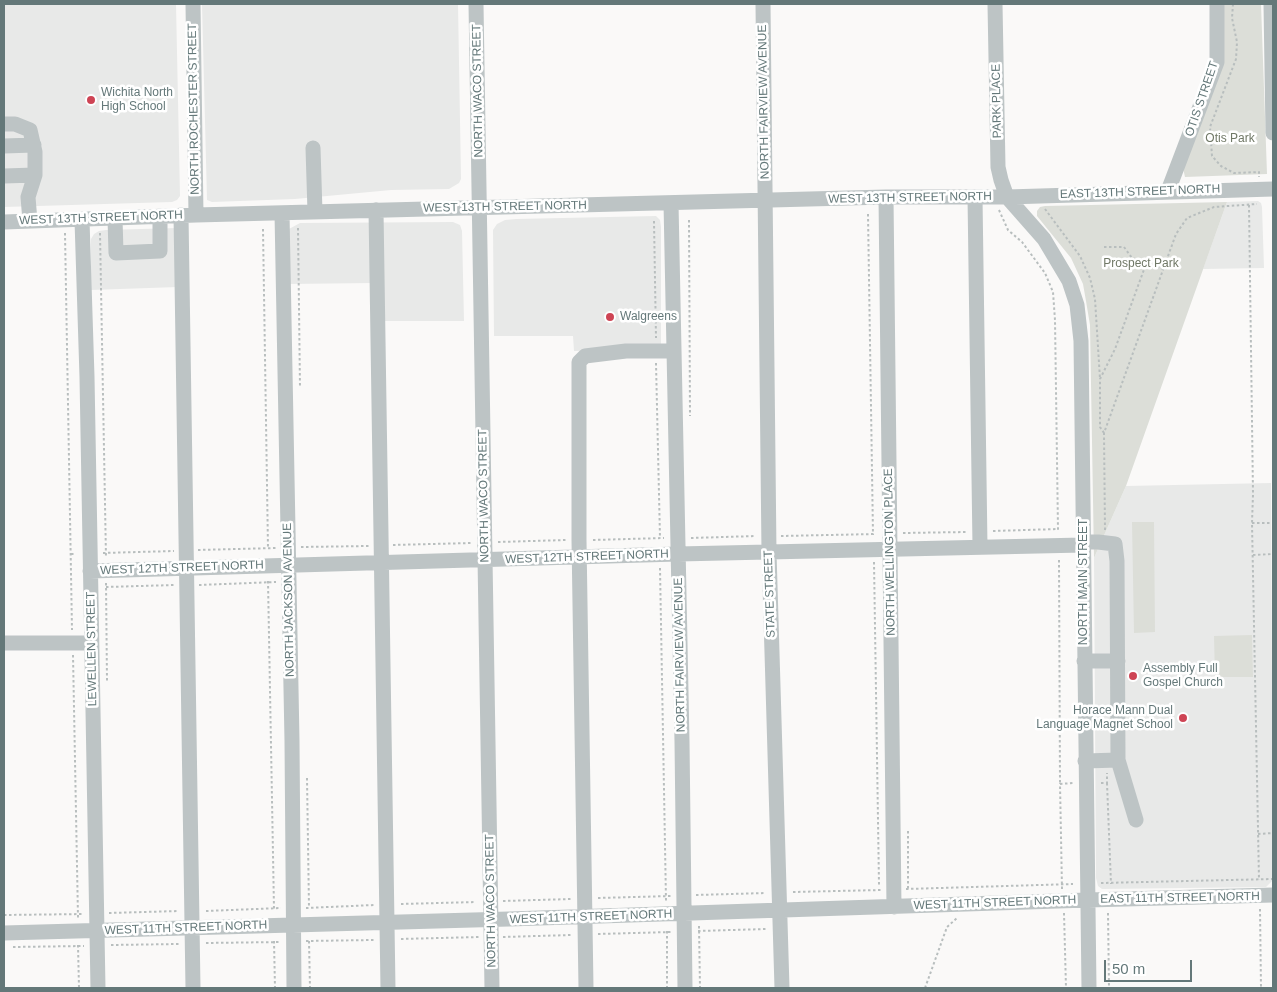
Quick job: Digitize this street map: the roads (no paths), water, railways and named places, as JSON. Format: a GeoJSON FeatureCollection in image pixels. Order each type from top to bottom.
{"type":"FeatureCollection","features":[{"type":"Feature","properties":{"kind":"street","name":"NORTH ROCHESTER STREET"},"geometry":{"type":"LineString","coordinates":[[193,4],[196,215]]}},
{"type":"Feature","properties":{"kind":"street","name":"NORTH WACO STREET"},"geometry":{"type":"LineString","coordinates":[[476,4],[492,988]]}},
{"type":"Feature","properties":{"kind":"street","name":"NORTH FAIRVIEW AVENUE"},"geometry":{"type":"LineString","coordinates":[[763,4],[766,200]]}},
{"type":"Feature","properties":{"kind":"street","name":"PARK PLACE"},"geometry":{"type":"LineString","coordinates":[[995,4],[998,167],[1007,197]]}},
{"type":"Feature","properties":{"kind":"street","name":"OTIS STREET"},"geometry":{"type":"LineString","coordinates":[[1168,191],[1217,62],[1217,4]]}},
{"type":"Feature","properties":{"kind":"street"},"geometry":{"type":"LineString","coordinates":[[1271,4],[1273,133]]}},
{"type":"Feature","properties":{"kind":"street"},"geometry":{"type":"LineString","coordinates":[[4,124],[14,124],[30,130],[34,145],[35,175],[28,197],[30,221]]}},
{"type":"Feature","properties":{"kind":"street"},"geometry":{"type":"LineString","coordinates":[[4,146],[34,145]]}},
{"type":"Feature","properties":{"kind":"street"},"geometry":{"type":"LineString","coordinates":[[313,148],[315,212]]}},
{"type":"Feature","properties":{"kind":"street"},"geometry":{"type":"LineString","coordinates":[[4,176],[35,175]]}},
{"type":"Feature","properties":{"kind":"street","name":"EAST 13TH STREET NORTH"},"geometry":{"type":"LineString","coordinates":[[1007,197],[1266,189]]}},
{"type":"Feature","properties":{"kind":"street","name":"WEST 13TH STREET NORTH"},"geometry":{"type":"LineString","coordinates":[[4,222],[160,216],[886,197],[1007,197]]}},
{"type":"Feature","properties":{"kind":"street","name":"NORTH WELLINGTON PLACE"},"geometry":{"type":"LineString","coordinates":[[886,197],[894,907]]}},
{"type":"Feature","properties":{"kind":"street"},"geometry":{"type":"LineString","coordinates":[[975,197],[980,547]]}},
{"type":"Feature","properties":{"kind":"street","name":"NORTH MAIN STREET"},"geometry":{"type":"LineString","coordinates":[[1007,197],[1044,239],[1069,281],[1077,305],[1081,341],[1089,988]]}},
{"type":"Feature","properties":{"kind":"street","name":"STATE STREET"},"geometry":{"type":"LineString","coordinates":[[766,200],[769,552],[782,988]]}},
{"type":"Feature","properties":{"kind":"street","name":"NORTH FAIRVIEW AVENUE"},"geometry":{"type":"LineString","coordinates":[[671,203],[685,988]]}},
{"type":"Feature","properties":{"kind":"street"},"geometry":{"type":"LineString","coordinates":[[376,210],[388,988]]}},
{"type":"Feature","properties":{"kind":"street","name":"NORTH JACKSON AVENUE"},"geometry":{"type":"LineString","coordinates":[[282,213],[289,565],[294,988]]}},
{"type":"Feature","properties":{"kind":"street"},"geometry":{"type":"LineString","coordinates":[[115,218],[116,253],[160,251],[160,216]]}},
{"type":"Feature","properties":{"kind":"street"},"geometry":{"type":"LineString","coordinates":[[181,216],[193,988]]}},
{"type":"Feature","properties":{"kind":"street","name":"LEWELLEN STREET"},"geometry":{"type":"LineString","coordinates":[[82,220],[98,988]]}},
{"type":"Feature","properties":{"kind":"street"},"geometry":{"type":"LineString","coordinates":[[586,988],[579,540],[579,362],[585,356],[626,351],[674,351]]}},
{"type":"Feature","properties":{"kind":"street","name":"WEST 12TH STREET NORTH"},"geometry":{"type":"LineString","coordinates":[[90,571],[1059,545],[1104,542],[1115,544],[1117,561],[1118,661]]}},
{"type":"Feature","properties":{"kind":"street"},"geometry":{"type":"LineString","coordinates":[[4,643],[92,643]]}},
{"type":"Feature","properties":{"kind":"street"},"geometry":{"type":"LineString","coordinates":[[1084,661],[1118,661],[1112,760],[1136,820]]}},
{"type":"Feature","properties":{"kind":"street"},"geometry":{"type":"LineString","coordinates":[[1086,761],[1112,760]]}},
{"type":"Feature","properties":{"kind":"street","name":"EAST 11TH STREET NORTH"},"geometry":{"type":"LineString","coordinates":[[1088,900],[1266,896]]}},
{"type":"Feature","properties":{"kind":"street","name":"WEST 11TH STREET NORTH"},"geometry":{"type":"LineString","coordinates":[[4,933],[78,939],[192,928],[666,915],[1088,900]]}},
{"type":"Feature","properties":{"kind":"place","name":"Wichita North High School"},"geometry":{"type":"Point","coordinates":[91,100]}},
{"type":"Feature","properties":{"kind":"place","name":"Walgreens"},"geometry":{"type":"Point","coordinates":[610,317]}},
{"type":"Feature","properties":{"kind":"place","name":"Assembly Full Gospel Church"},"geometry":{"type":"Point","coordinates":[1133,676]}},
{"type":"Feature","properties":{"kind":"place","name":"Horace Mann Dual Language Magnet School"},"geometry":{"type":"Point","coordinates":[1183,718]}},
{"type":"Feature","properties":{"kind":"park label","name":"Otis Park"},"geometry":{"type":"Point","coordinates":[1230,139]}},
{"type":"Feature","properties":{"kind":"park label","name":"Prospect Park"},"geometry":{"type":"Point","coordinates":[1141,264]}}]}
